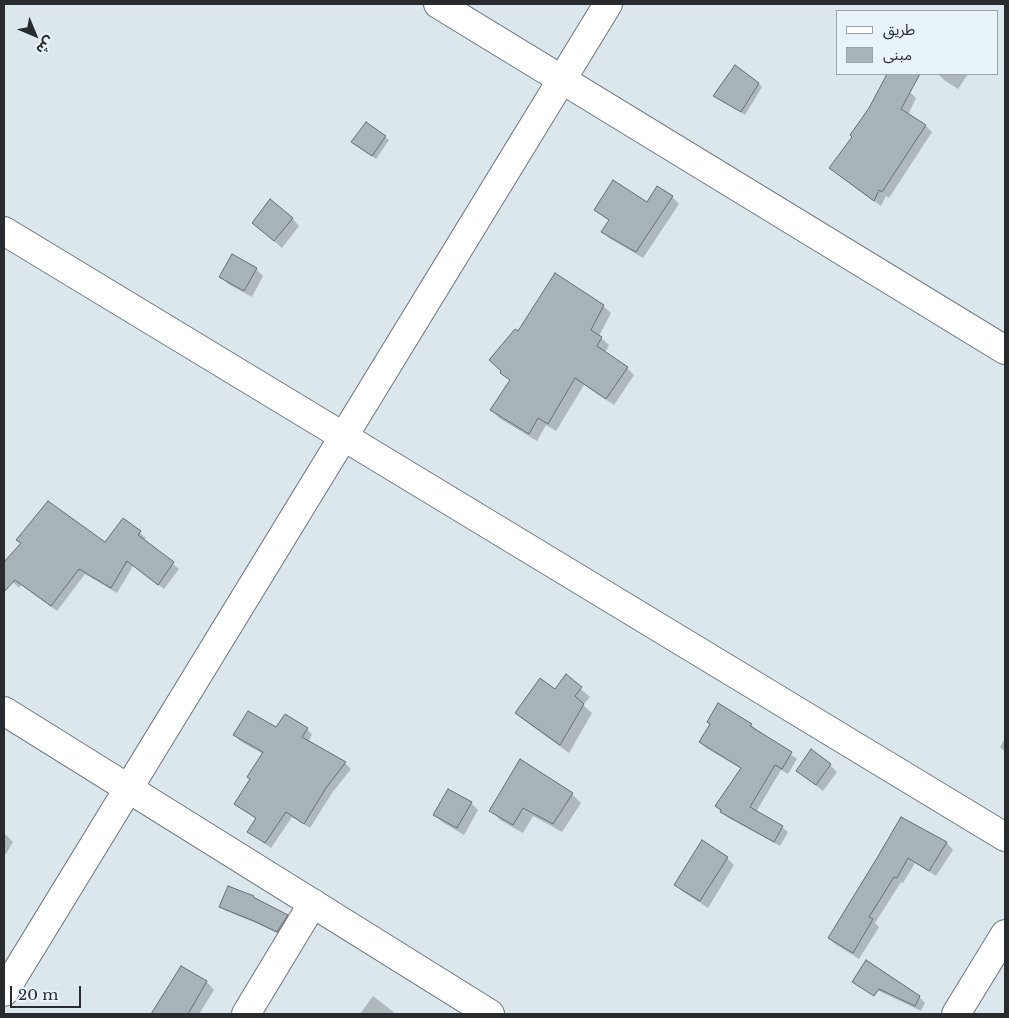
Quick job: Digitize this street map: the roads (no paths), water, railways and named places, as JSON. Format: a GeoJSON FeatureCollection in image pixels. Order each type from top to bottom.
{"type":"FeatureCollection","features":[{"type":"Feature","properties":{"kind":"street"},"geometry":{"type":"LineString","coordinates":[[438,4],[1005,350]]}},
{"type":"Feature","properties":{"kind":"street"},"geometry":{"type":"LineString","coordinates":[[4,992],[608,4]]}},
{"type":"Feature","properties":{"kind":"street"},"geometry":{"type":"LineString","coordinates":[[4,231],[1005,838]]}},
{"type":"Feature","properties":{"kind":"street"},"geometry":{"type":"LineString","coordinates":[[4,711],[313,904],[472,1010]]}},
{"type":"Feature","properties":{"kind":"street"},"geometry":{"type":"LineString","coordinates":[[246,1014],[313,904]]}},
{"type":"Feature","properties":{"kind":"street"},"geometry":{"type":"LineString","coordinates":[[956,1014],[1005,934]]}}]}
